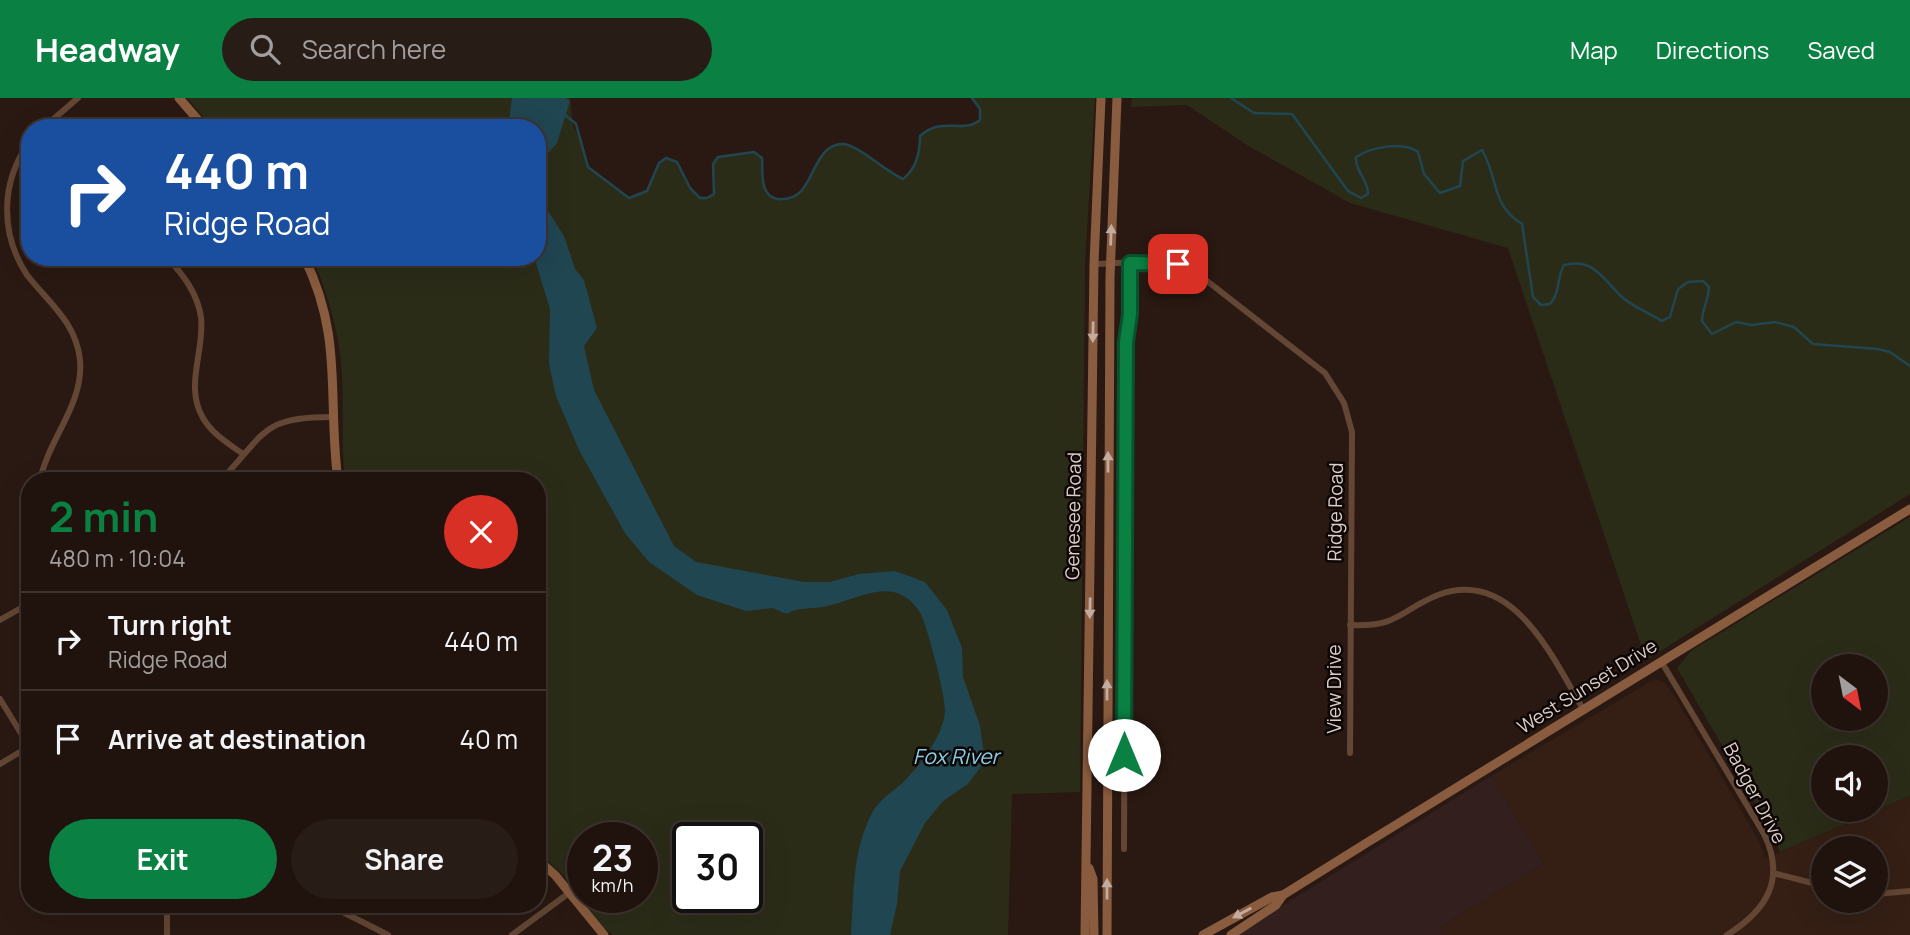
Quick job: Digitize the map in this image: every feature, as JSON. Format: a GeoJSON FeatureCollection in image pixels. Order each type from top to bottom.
{"type":"FeatureCollection","features":[{"type":"Feature","properties":{"kind":"main road"},"geometry":{"type":"LineString","coordinates":[[179,98],[196,119]]}},
{"type":"Feature","properties":{"kind":"main road","name":"Genesee Road"},"geometry":{"type":"LineString","coordinates":[[1085,935],[1094,264],[1101,98]]}},
{"type":"Feature","properties":{"kind":"main road","name":"Genesee Road"},"geometry":{"type":"LineString","coordinates":[[1107,935],[1110,263],[1117,98]]}},
{"type":"Feature","properties":{"kind":"main road"},"geometry":{"type":"LineString","coordinates":[[308,266],[320,296],[330,335],[334,369],[338,472]]}},
{"type":"Feature","properties":{"kind":"main road","name":"West Sunset Drive"},"geometry":{"type":"LineString","coordinates":[[1203,935],[1272,897],[1283,895],[1910,509]]}},
{"type":"Feature","properties":{"kind":"main road"},"geometry":{"type":"LineString","coordinates":[[1088,863],[1093,879],[1094,935]]}},
{"type":"Feature","properties":{"kind":"main road"},"geometry":{"type":"LineString","coordinates":[[546,869],[567,891]]}},
{"type":"Feature","properties":{"kind":"main road","name":"West Sunset Drive"},"geometry":{"type":"LineString","coordinates":[[1231,935],[1276,905],[1283,895]]}},
{"type":"Feature","properties":{"kind":"main road"},"geometry":{"type":"LineString","coordinates":[[586,913],[604,935]]}},
{"type":"Feature","properties":{"kind":"street"},"geometry":{"type":"LineString","coordinates":[[54,119],[78,98]]}},
{"type":"Feature","properties":{"kind":"street"},"geometry":{"type":"LineString","coordinates":[[21,155],[7,186],[3,225],[21,265]]}},
{"type":"Feature","properties":{"kind":"street"},"geometry":{"type":"LineString","coordinates":[[1124,849],[1126,342],[1130,314],[1130,263]]}},
{"type":"Feature","properties":{"kind":"street","name":"Ridge Road"},"geometry":{"type":"LineString","coordinates":[[1094,264],[1178,264],[1193,270],[1314,363],[1339,392],[1352,432],[1350,625]]}},
{"type":"Feature","properties":{"kind":"street"},"geometry":{"type":"LineString","coordinates":[[21,266],[68,323],[80,359],[76,394],[44,472]]}},
{"type":"Feature","properties":{"kind":"street"},"geometry":{"type":"LineString","coordinates":[[174,266],[191,288],[200,314],[201,336],[194,382],[198,408],[213,431],[243,454]]}},
{"type":"Feature","properties":{"kind":"street"},"geometry":{"type":"LineString","coordinates":[[228,472],[265,430],[280,422],[303,416],[335,416]]}},
{"type":"Feature","properties":{"kind":"street"},"geometry":{"type":"LineString","coordinates":[[1350,625],[1387,624],[1436,596],[1453,591],[1486,593],[1500,598],[1523,616],[1583,709]]}},
{"type":"Feature","properties":{"kind":"street"},"geometry":{"type":"LineString","coordinates":[[0,620],[21,608]]}},
{"type":"Feature","properties":{"kind":"street","name":"View Drive"},"geometry":{"type":"LineString","coordinates":[[1350,625],[1350,753]]}},
{"type":"Feature","properties":{"kind":"street","name":"Badger Drive"},"geometry":{"type":"LineString","coordinates":[[1661,661],[1763,834],[1771,853],[1773,873],[1763,905],[1746,923],[1727,935]]}},
{"type":"Feature","properties":{"kind":"street"},"geometry":{"type":"LineString","coordinates":[[0,699],[21,733]]}},
{"type":"Feature","properties":{"kind":"street"},"geometry":{"type":"LineString","coordinates":[[0,764],[21,751]]}},
{"type":"Feature","properties":{"kind":"street"},"geometry":{"type":"LineString","coordinates":[[1773,873],[1811,883]]}},
{"type":"Feature","properties":{"kind":"street"},"geometry":{"type":"LineString","coordinates":[[1888,893],[1910,891]]}},
{"type":"Feature","properties":{"kind":"street"},"geometry":{"type":"LineString","coordinates":[[546,910],[567,894]]}},
{"type":"Feature","properties":{"kind":"street"},"geometry":{"type":"LineString","coordinates":[[167,913],[167,935]]}},
{"type":"Feature","properties":{"kind":"street"},"geometry":{"type":"LineString","coordinates":[[343,913],[379,933],[388,935]]}},
{"type":"Feature","properties":{"kind":"street"},"geometry":{"type":"LineString","coordinates":[[512,935],[542,913]]}},
{"type":"Feature","properties":{"kind":"shaded area"},"geometry":{"type":"Polygon","coordinates":[[[1655,679],[1665,683],[1674,695],[1759,841],[1765,859],[1811,839],[1811,913],[1888,913],[1888,836],[1818,836],[1850,822],[1888,822],[1888,806],[1910,796],[1910,935],[1444,935],[1439,928],[1544,864],[1491,776],[1655,679]]]}},
{"type":"Feature","properties":{"kind":"shaded area"},"geometry":{"type":"Polygon","coordinates":[[[1491,776],[1544,864],[1440,927],[1444,935],[1235,935],[1491,776]]]}},
{"type":"Feature","properties":{"kind":"green space"},"geometry":{"type":"Polygon","coordinates":[[[187,98],[570,98],[573,126],[582,141],[588,167],[629,198],[647,191],[659,163],[666,158],[677,162],[690,188],[700,198],[707,198],[713,194],[713,164],[718,157],[754,152],[762,158],[765,189],[768,194],[778,199],[797,195],[809,181],[822,156],[839,144],[850,145],[903,179],[917,160],[920,136],[936,127],[966,126],[980,120],[980,109],[972,98],[1095,98],[1085,263],[1080,792],[1012,794],[1008,935],[613,935],[604,928],[592,913],[658,913],[658,822],[567,822],[567,881],[546,860],[546,472],[344,472],[341,357],[332,313],[316,266],[546,266],[546,119],[205,119],[187,98]]]}},
{"type":"Feature","properties":{"kind":"green space"},"geometry":{"type":"Polygon","coordinates":[[[1132,98],[1910,98],[1910,494],[1646,660],[1508,248],[1350,203],[1247,145],[1187,105],[1131,107],[1132,98]]]}},
{"type":"Feature","properties":{"kind":"green space"},"geometry":{"type":"Polygon","coordinates":[[[1910,517],[1910,796],[1888,805],[1888,745],[1811,745],[1811,822],[1850,822],[1811,836],[1811,839],[1780,852],[1772,831],[1677,668],[1691,651],[1910,517]]]}},
{"type":"Feature","properties":{"kind":"water"},"geometry":{"type":"Polygon","coordinates":[[[512,98],[566,98],[570,101],[557,143],[546,155],[546,119],[509,119],[512,98]]]}},
{"type":"Feature","properties":{"kind":"water","name":"Fox River"},"geometry":{"type":"Polygon","coordinates":[[[546,208],[564,236],[575,269],[584,280],[597,328],[584,346],[594,390],[674,546],[696,562],[804,582],[830,582],[859,574],[895,571],[925,582],[947,610],[962,648],[963,677],[980,726],[985,761],[968,784],[943,801],[925,823],[900,871],[897,904],[890,935],[851,935],[855,874],[860,844],[871,815],[879,803],[920,763],[943,721],[943,693],[921,614],[911,601],[888,591],[823,607],[799,609],[787,614],[772,608],[746,611],[697,595],[649,562],[625,533],[579,450],[556,396],[549,364],[550,309],[537,266],[546,266],[546,208]]]}},
{"type":"Feature","properties":{"kind":"waterway"},"geometry":{"type":"LineString","coordinates":[[564,114],[576,124],[588,167],[629,198],[647,191],[659,163],[666,158],[677,162],[690,188],[700,198],[707,198],[714,194],[713,164],[718,157],[754,152],[762,158],[765,189],[768,194],[778,199],[797,195],[822,156],[839,144],[849,145],[903,179],[916,160],[920,136],[936,127],[966,126],[980,120],[980,109],[972,98]]}},
{"type":"Feature","properties":{"kind":"waterway"},"geometry":{"type":"LineString","coordinates":[[1231,98],[1254,113],[1292,114],[1348,191],[1361,198],[1368,194],[1357,167],[1356,157],[1370,150],[1396,146],[1418,152],[1424,174],[1440,193],[1460,186],[1463,161],[1482,150],[1500,200],[1512,217],[1522,224],[1533,297],[1541,305],[1550,304],[1553,299],[1564,265],[1575,263],[1591,267],[1623,298],[1662,321],[1670,317],[1678,289],[1688,282],[1703,281],[1709,287],[1702,321],[1712,334],[1736,322],[1752,325],[1775,322],[1794,327],[1813,344],[1878,349],[1890,352],[1910,366]]}},
{"type":"Feature","properties":{"kind":"route"},"geometry":{"type":"LineString","coordinates":[[1124,755],[1126,342],[1130,314],[1130,263],[1178,264]]}}]}
